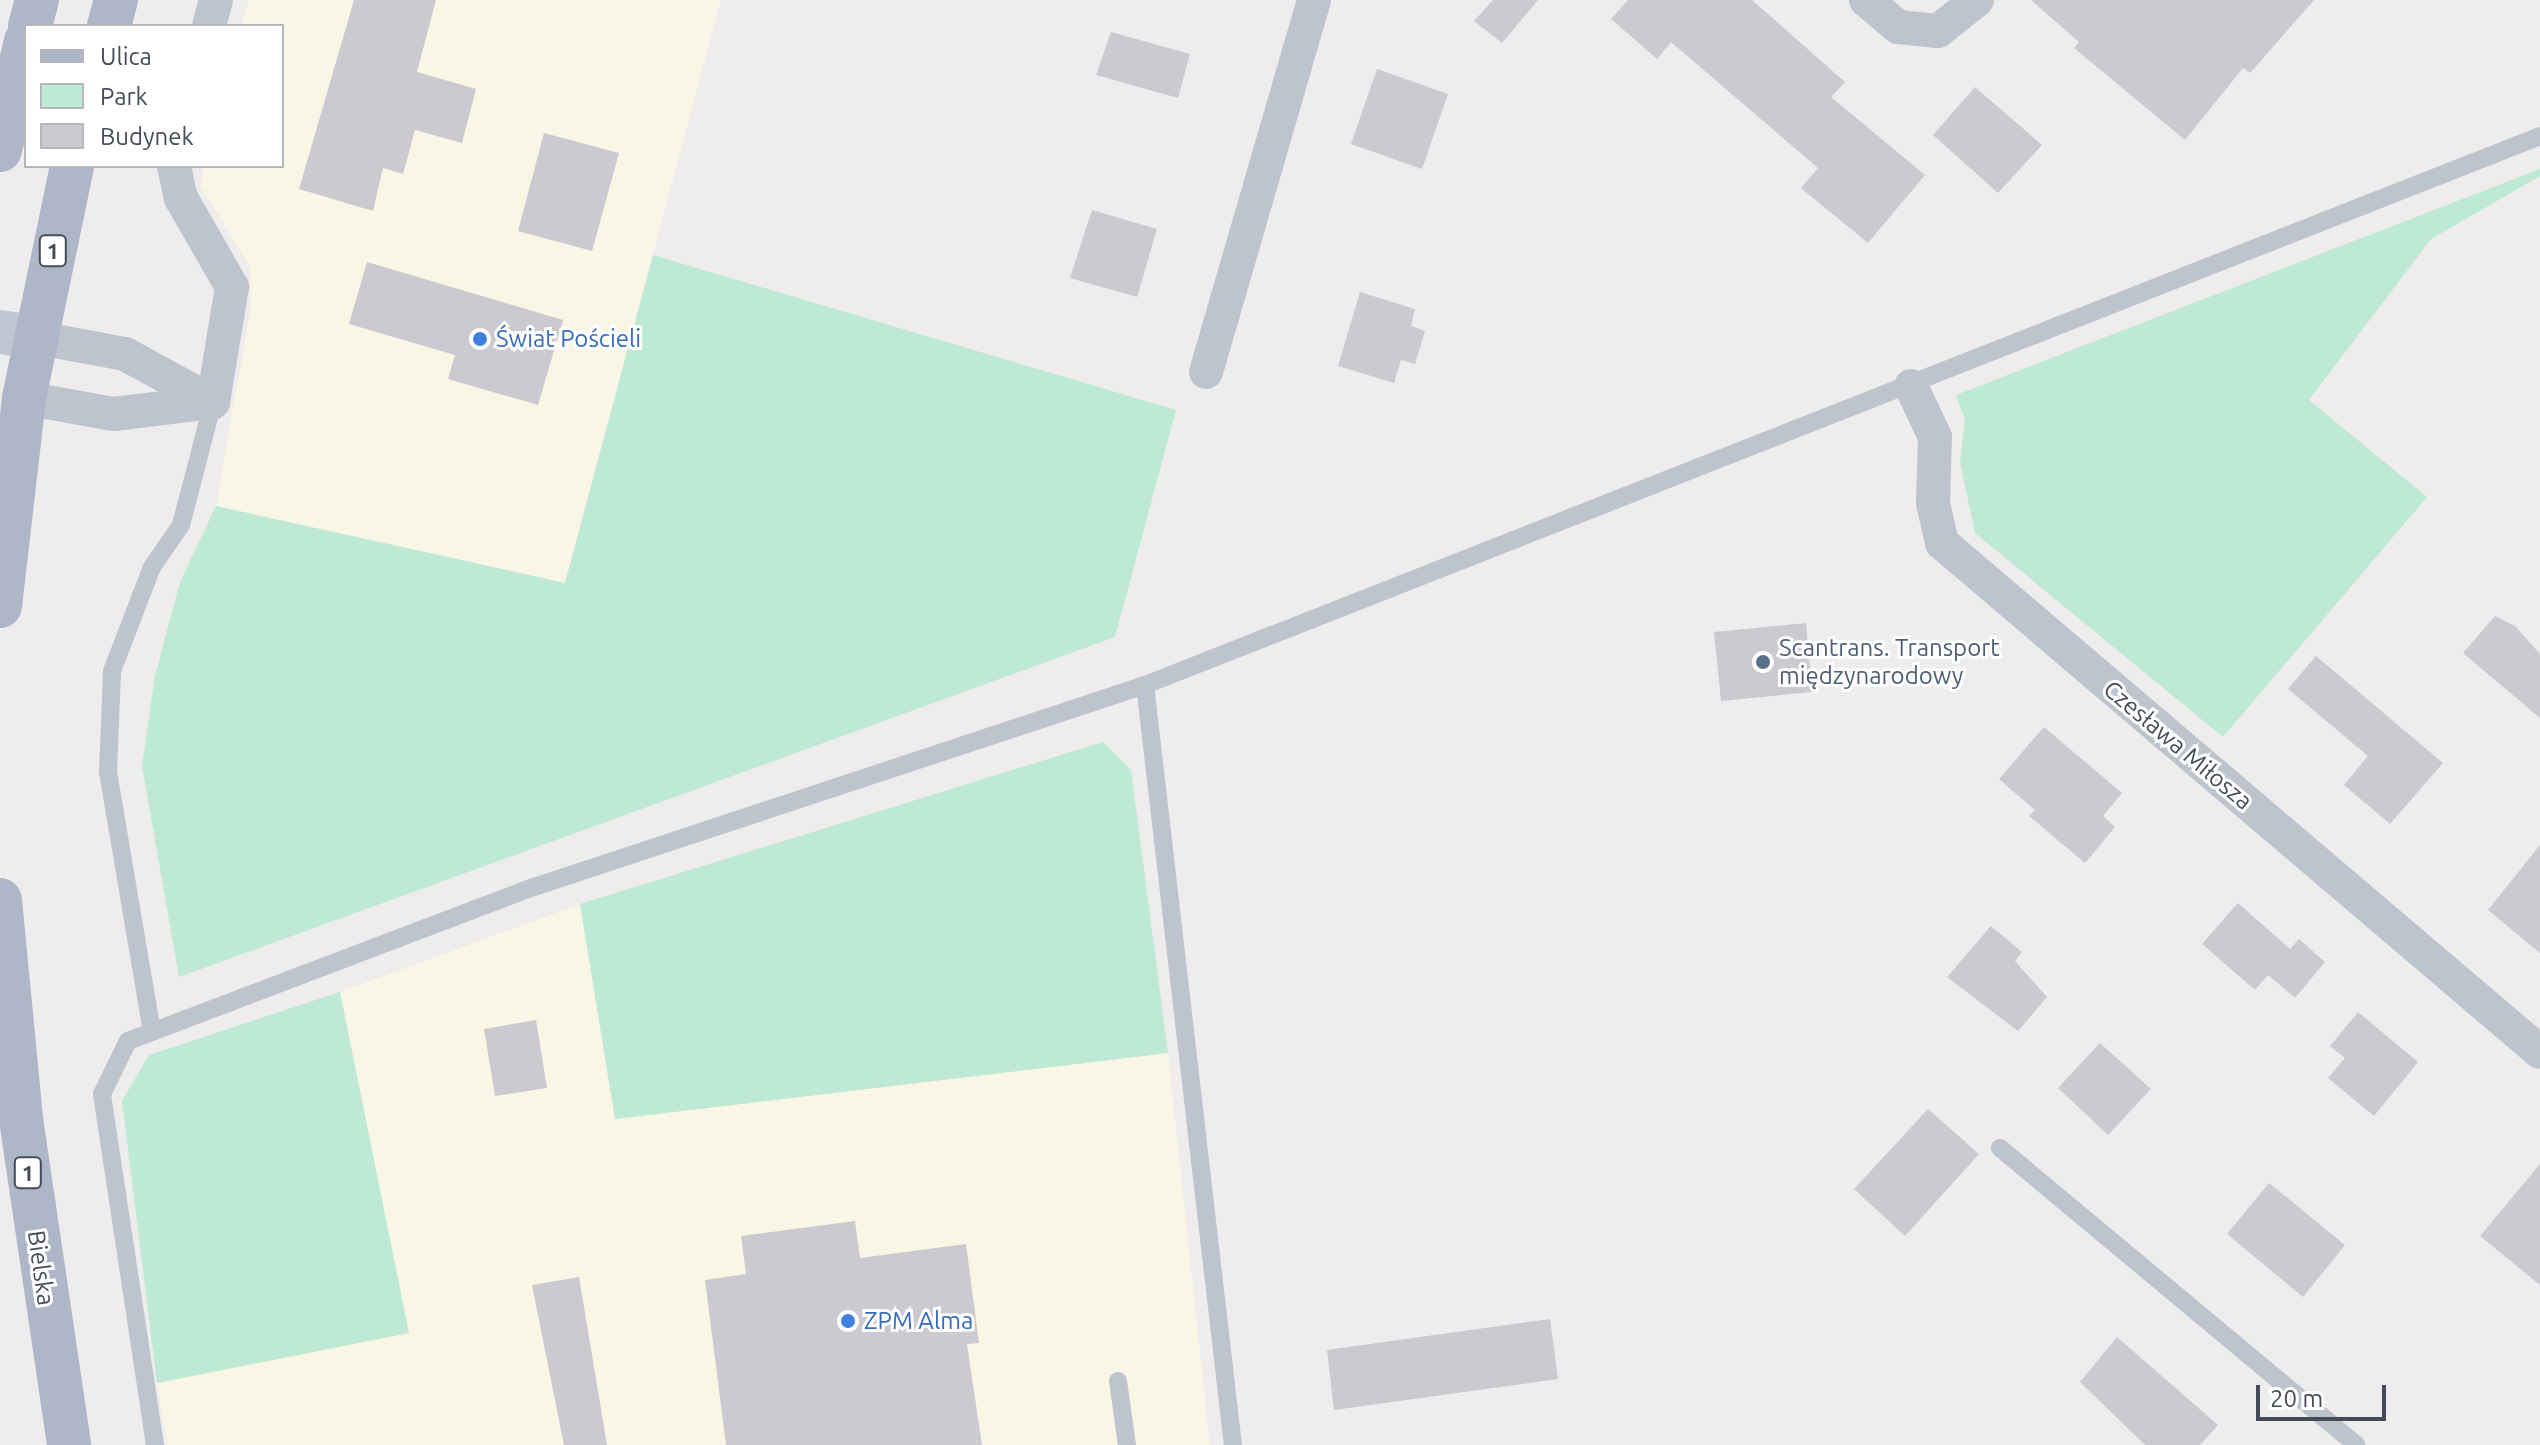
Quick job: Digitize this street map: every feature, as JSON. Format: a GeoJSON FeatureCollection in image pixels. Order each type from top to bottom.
{"type":"FeatureCollection","features":[{"type":"Feature","properties":{"kind":"main road"},"geometry":{"type":"LineString","coordinates":[[31,24],[37,0]]}},
{"type":"Feature","properties":{"kind":"main road"},"geometry":{"type":"LineString","coordinates":[[110,24],[116,0]]}},
{"type":"Feature","properties":{"kind":"main road"},"geometry":{"type":"LineString","coordinates":[[0,150],[7,96],[24,47]]}},
{"type":"Feature","properties":{"kind":"main road","name":"1"},"geometry":{"type":"LineString","coordinates":[[0,606],[17,334],[71,168]]}},
{"type":"Feature","properties":{"kind":"main road","name":"Bielska"},"geometry":{"type":"LineString","coordinates":[[0,900],[21,1119],[69,1445]]}},
{"type":"Feature","properties":{"kind":"street"},"geometry":{"type":"LineString","coordinates":[[210,24],[216,0]]}},
{"type":"Feature","properties":{"kind":"street"},"geometry":{"type":"LineString","coordinates":[[1206,372],[1314,0]]}},
{"type":"Feature","properties":{"kind":"street"},"geometry":{"type":"LineString","coordinates":[[1866,0],[1898,27],[1938,31],[1977,0]]}},
{"type":"Feature","properties":{"kind":"street"},"geometry":{"type":"LineString","coordinates":[[174,168],[181,198],[232,287],[213,402]]}},
{"type":"Feature","properties":{"kind":"street"},"geometry":{"type":"LineString","coordinates":[[17,334],[125,354],[213,402]]}},
{"type":"Feature","properties":{"kind":"street","name":"Czesława Miłosza"},"geometry":{"type":"LineString","coordinates":[[1911,386],[1935,437],[1933,503],[1942,543],[2540,1052]]}},
{"type":"Feature","properties":{"kind":"street"},"geometry":{"type":"LineString","coordinates":[[12,396],[114,414],[213,402]]}},
{"type":"Feature","properties":{"kind":"lane"},"geometry":{"type":"LineString","coordinates":[[155,1445],[102,1094],[128,1041],[534,887],[1145,685],[2540,136]]}},
{"type":"Feature","properties":{"kind":"lane"},"geometry":{"type":"LineString","coordinates":[[152,1032],[108,772],[112,671],[152,567],[181,525],[213,402]]}},
{"type":"Feature","properties":{"kind":"lane"},"geometry":{"type":"LineString","coordinates":[[1145,685],[1233,1445]]}},
{"type":"Feature","properties":{"kind":"lane"},"geometry":{"type":"LineString","coordinates":[[2000,1148],[2356,1445]]}},
{"type":"Feature","properties":{"kind":"lane"},"geometry":{"type":"LineString","coordinates":[[1118,1381],[1127,1445]]}},
{"type":"Feature","properties":{"kind":"shaded area"},"geometry":{"type":"Polygon","coordinates":[[[249,0],[721,0],[565,583],[216,506],[251,306],[250,266],[201,187],[203,168],[284,168],[284,24],[242,24],[249,0]]]}},
{"type":"Feature","properties":{"kind":"shaded area"},"geometry":{"type":"Polygon","coordinates":[[[580,904],[615,1119],[1168,1053],[1210,1445],[167,1445],[157,1383],[408,1333],[340,992],[580,904]]]}},
{"type":"Feature","properties":{"kind":"green space"},"geometry":{"type":"Polygon","coordinates":[[[2540,169],[2540,176],[2431,239],[2309,400],[2427,497],[2223,737],[1975,533],[1960,462],[1965,420],[1956,395],[2540,169]]]}},
{"type":"Feature","properties":{"kind":"green space"},"geometry":{"type":"Polygon","coordinates":[[[653,255],[1176,410],[1115,637],[179,977],[142,766],[155,676],[180,582],[216,506],[565,583],[653,255]]]}},
{"type":"Feature","properties":{"kind":"green space"},"geometry":{"type":"Polygon","coordinates":[[[1103,742],[1131,770],[1168,1053],[615,1119],[580,904],[1103,742]]]}},
{"type":"Feature","properties":{"kind":"green space"},"geometry":{"type":"Polygon","coordinates":[[[340,992],[409,1333],[157,1383],[122,1101],[149,1055],[340,992]]]}},
{"type":"Feature","properties":{"kind":"building"},"geometry":{"type":"Polygon","coordinates":[[[354,0],[436,0],[417,72],[476,89],[462,143],[415,130],[403,174],[383,168],[373,211],[299,189],[354,0]]]}},
{"type":"Feature","properties":{"kind":"building"},"geometry":{"type":"Polygon","coordinates":[[[1493,0],[1538,0],[1502,43],[1474,21],[1493,0]]]}},
{"type":"Feature","properties":{"kind":"building"},"geometry":{"type":"Polygon","coordinates":[[[1628,0],[1752,0],[1845,82],[1831,97],[1925,175],[1868,243],[1801,188],[1818,168],[1671,42],[1657,59],[1611,19],[1628,0]]]}},
{"type":"Feature","properties":{"kind":"building"},"geometry":{"type":"Polygon","coordinates":[[[2031,0],[2314,0],[2250,73],[2243,68],[2185,140],[2074,48],[2079,42],[2031,0]]]}},
{"type":"Feature","properties":{"kind":"building"},"geometry":{"type":"Polygon","coordinates":[[[1111,32],[1190,54],[1178,98],[1096,75],[1111,32]]]}},
{"type":"Feature","properties":{"kind":"building"},"geometry":{"type":"Polygon","coordinates":[[[1377,69],[1448,94],[1422,169],[1351,144],[1377,69]]]}},
{"type":"Feature","properties":{"kind":"building"},"geometry":{"type":"Polygon","coordinates":[[[1975,87],[2042,145],[1998,193],[1933,135],[1975,87]]]}},
{"type":"Feature","properties":{"kind":"building"},"geometry":{"type":"Polygon","coordinates":[[[544,133],[619,153],[592,251],[518,231],[544,133]]]}},
{"type":"Feature","properties":{"kind":"building"},"geometry":{"type":"Polygon","coordinates":[[[1092,210],[1157,229],[1137,297],[1070,278],[1092,210]]]}},
{"type":"Feature","properties":{"kind":"building","name":"Świat Pościeli"},"geometry":{"type":"Polygon","coordinates":[[[367,262],[563,320],[538,405],[448,379],[455,355],[349,324],[367,262]]]}},
{"type":"Feature","properties":{"kind":"building"},"geometry":{"type":"Polygon","coordinates":[[[1360,292],[1415,309],[1411,326],[1425,331],[1415,364],[1401,360],[1394,383],[1338,366],[1360,292]]]}},
{"type":"Feature","properties":{"kind":"building"},"geometry":{"type":"Polygon","coordinates":[[[2495,616],[2515,626],[2540,654],[2540,718],[2463,653],[2495,616]]]}},
{"type":"Feature","properties":{"kind":"building","name":"Scantrans. Transport międzynarodowy"},"geometry":{"type":"Polygon","coordinates":[[[1806,623],[1812,692],[1721,701],[1714,632],[1806,623]]]}},
{"type":"Feature","properties":{"kind":"building"},"geometry":{"type":"Polygon","coordinates":[[[2316,656],[2443,763],[2390,824],[2344,785],[2368,756],[2288,689],[2316,656]]]}},
{"type":"Feature","properties":{"kind":"building"},"geometry":{"type":"Polygon","coordinates":[[[2044,727],[2122,793],[2103,816],[2115,827],[2085,863],[2029,816],[2035,810],[1999,779],[2044,727]]]}},
{"type":"Feature","properties":{"kind":"building"},"geometry":{"type":"Polygon","coordinates":[[[2540,845],[2540,953],[2488,910],[2540,845]]]}},
{"type":"Feature","properties":{"kind":"building"},"geometry":{"type":"Polygon","coordinates":[[[2238,903],[2290,949],[2299,939],[2325,962],[2295,998],[2268,975],[2255,990],[2202,944],[2238,903]]]}},
{"type":"Feature","properties":{"kind":"building"},"geometry":{"type":"Polygon","coordinates":[[[1991,926],[2022,952],[2015,961],[2047,997],[2018,1031],[1947,977],[1991,926]]]}},
{"type":"Feature","properties":{"kind":"building"},"geometry":{"type":"Polygon","coordinates":[[[2358,1012],[2418,1062],[2374,1116],[2328,1078],[2345,1058],[2330,1046],[2358,1012]]]}},
{"type":"Feature","properties":{"kind":"building"},"geometry":{"type":"Polygon","coordinates":[[[536,1020],[547,1088],[495,1096],[484,1029],[536,1020]]]}},
{"type":"Feature","properties":{"kind":"building"},"geometry":{"type":"Polygon","coordinates":[[[2100,1043],[2151,1089],[2108,1135],[2058,1088],[2100,1043]]]}},
{"type":"Feature","properties":{"kind":"building"},"geometry":{"type":"Polygon","coordinates":[[[1928,1109],[1979,1154],[1905,1236],[1854,1189],[1928,1109]]]}},
{"type":"Feature","properties":{"kind":"building"},"geometry":{"type":"Polygon","coordinates":[[[2540,1164],[2540,1285],[2480,1236],[2540,1164]]]}},
{"type":"Feature","properties":{"kind":"building"},"geometry":{"type":"Polygon","coordinates":[[[2269,1183],[2345,1245],[2303,1297],[2227,1234],[2269,1183]]]}},
{"type":"Feature","properties":{"kind":"building"},"geometry":{"type":"Polygon","coordinates":[[[855,1221],[860,1258],[966,1244],[979,1343],[967,1344],[982,1445],[726,1445],[705,1280],[746,1274],[741,1236],[855,1221]]]}},
{"type":"Feature","properties":{"kind":"building"},"geometry":{"type":"Polygon","coordinates":[[[579,1277],[607,1445],[564,1445],[532,1285],[579,1277]]]}},
{"type":"Feature","properties":{"kind":"building"},"geometry":{"type":"Polygon","coordinates":[[[1550,1319],[1558,1379],[1334,1410],[1327,1350],[1550,1319]]]}},
{"type":"Feature","properties":{"kind":"building"},"geometry":{"type":"Polygon","coordinates":[[[2117,1337],[2218,1425],[2200,1445],[2145,1445],[2080,1382],[2117,1337]]]}},
{"type":"Feature","properties":{"kind":"place","name":"Świat Pościeli"},"geometry":{"type":"Point","coordinates":[480,339]}},
{"type":"Feature","properties":{"kind":"place","name":"Scantrans. Transport międzynarodowy"},"geometry":{"type":"Point","coordinates":[1763,662]}},
{"type":"Feature","properties":{"kind":"place","name":"ZPM Alma"},"geometry":{"type":"Point","coordinates":[848,1321]}}]}
